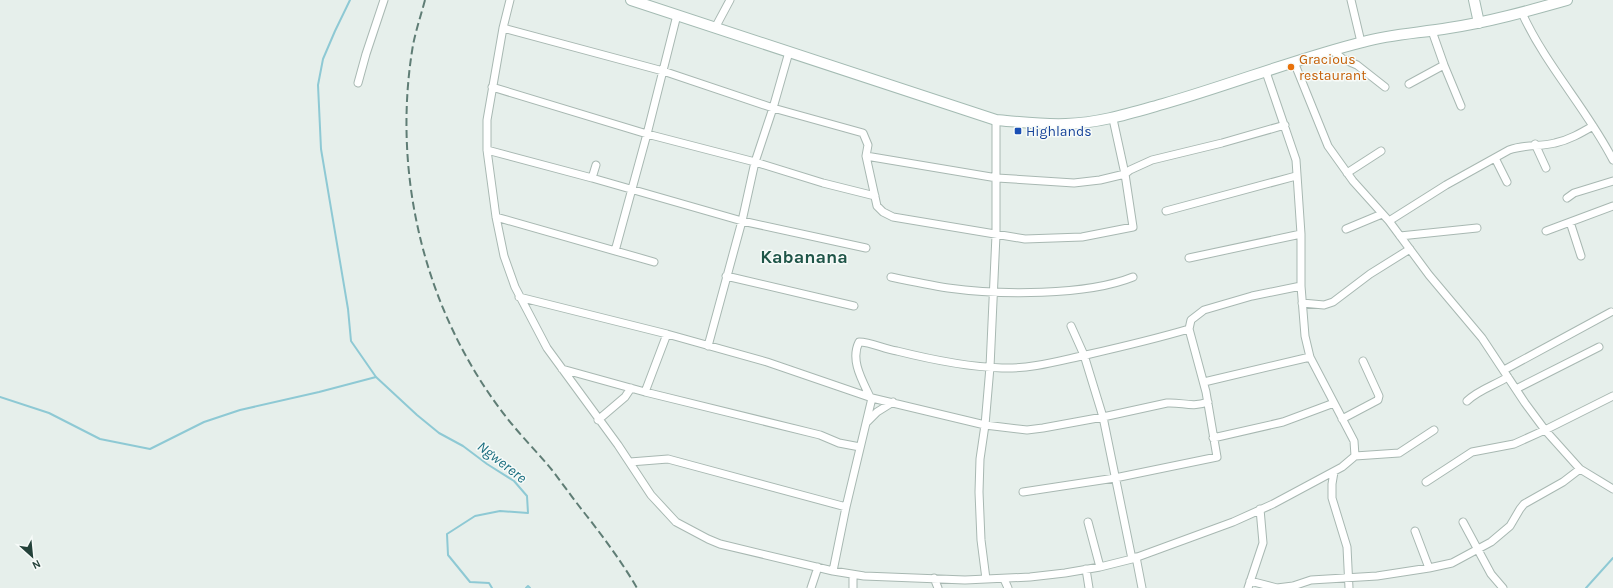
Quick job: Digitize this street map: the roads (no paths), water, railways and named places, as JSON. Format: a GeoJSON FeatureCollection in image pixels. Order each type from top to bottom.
{"type":"FeatureCollection","features":[{"type":"Feature","properties":{"kind":"street"},"geometry":{"type":"LineString","coordinates":[[358,83],[384,0]]}},
{"type":"Feature","properties":{"kind":"street"},"geometry":{"type":"LineString","coordinates":[[510,0],[503,28],[486,120],[487,150],[496,217],[504,256],[519,297],[547,348],[630,462],[651,494],[676,522],[689,530],[720,544],[853,575],[965,580],[1004,579],[1065,573],[1100,567],[1134,558],[1172,543],[1206,533],[1260,509],[1334,472],[1349,463],[1355,456],[1354,441],[1310,357],[1305,336],[1301,286],[1301,234],[1296,160],[1266,72]]}},
{"type":"Feature","properties":{"kind":"street"},"geometry":{"type":"LineString","coordinates":[[631,0],[996,120],[1037,124],[1066,124],[1113,119],[1362,42],[1393,35],[1432,31],[1479,23],[1567,0]]}},
{"type":"Feature","properties":{"kind":"street"},"geometry":{"type":"LineString","coordinates":[[715,28],[730,0]]}},
{"type":"Feature","properties":{"kind":"street"},"geometry":{"type":"LineString","coordinates":[[1351,0],[1362,42]]}},
{"type":"Feature","properties":{"kind":"street"},"geometry":{"type":"LineString","coordinates":[[1474,0],[1479,23]]}},
{"type":"Feature","properties":{"kind":"street"},"geometry":{"type":"LineString","coordinates":[[1522,13],[1532,34],[1593,126],[1613,160]]}},
{"type":"Feature","properties":{"kind":"street"},"geometry":{"type":"LineString","coordinates":[[615,251],[647,134],[677,15]]}},
{"type":"Feature","properties":{"kind":"street"},"geometry":{"type":"LineString","coordinates":[[503,28],[663,71],[773,108],[863,132],[868,145],[866,156],[877,206],[883,212],[893,217],[996,235],[1025,239],[1082,237],[1133,226],[1125,174],[1113,119]]}},
{"type":"Feature","properties":{"kind":"street"},"geometry":{"type":"LineString","coordinates":[[1432,31],[1461,106]]}},
{"type":"Feature","properties":{"kind":"street"},"geometry":{"type":"LineString","coordinates":[[1333,51],[1343,59],[1357,66],[1385,87]]}},
{"type":"Feature","properties":{"kind":"street"},"geometry":{"type":"LineString","coordinates":[[708,346],[742,221],[755,162],[773,108],[789,52]]}},
{"type":"Feature","properties":{"kind":"street"},"geometry":{"type":"LineString","coordinates":[[1294,62],[1328,146],[1347,173],[1389,221],[1429,275],[1482,338],[1545,430],[1580,469],[1613,489]]}},
{"type":"Feature","properties":{"kind":"street"},"geometry":{"type":"LineString","coordinates":[[1409,84],[1444,64]]}},
{"type":"Feature","properties":{"kind":"street"},"geometry":{"type":"LineString","coordinates":[[492,87],[647,134],[755,162],[823,183],[875,196]]}},
{"type":"Feature","properties":{"kind":"street"},"geometry":{"type":"LineString","coordinates":[[986,579],[979,492],[980,459],[985,425],[990,367],[994,292],[997,178],[996,120]]}},
{"type":"Feature","properties":{"kind":"street"},"geometry":{"type":"LineString","coordinates":[[866,156],[997,178],[1074,183],[1100,180],[1125,174],[1130,170],[1152,160],[1222,144],[1285,125]]}},
{"type":"Feature","properties":{"kind":"street"},"geometry":{"type":"LineString","coordinates":[[1389,221],[1446,185],[1518,146],[1556,143],[1577,135],[1593,126]]}},
{"type":"Feature","properties":{"kind":"street"},"geometry":{"type":"LineString","coordinates":[[1535,144],[1546,168]]}},
{"type":"Feature","properties":{"kind":"street"},"geometry":{"type":"LineString","coordinates":[[487,150],[742,221],[866,248]]}},
{"type":"Feature","properties":{"kind":"street"},"geometry":{"type":"LineString","coordinates":[[1347,173],[1381,151]]}},
{"type":"Feature","properties":{"kind":"street"},"geometry":{"type":"LineString","coordinates":[[1494,158],[1507,182]]}},
{"type":"Feature","properties":{"kind":"street"},"geometry":{"type":"LineString","coordinates":[[592,178],[596,164]]}},
{"type":"Feature","properties":{"kind":"street"},"geometry":{"type":"LineString","coordinates":[[1166,211],[1296,176]]}},
{"type":"Feature","properties":{"kind":"street"},"geometry":{"type":"LineString","coordinates":[[1566,198],[1574,193],[1613,181]]}},
{"type":"Feature","properties":{"kind":"street"},"geometry":{"type":"LineString","coordinates":[[1546,231],[1613,206]]}},
{"type":"Feature","properties":{"kind":"street"},"geometry":{"type":"LineString","coordinates":[[1346,229],[1382,214]]}},
{"type":"Feature","properties":{"kind":"street"},"geometry":{"type":"LineString","coordinates":[[496,217],[654,262]]}},
{"type":"Feature","properties":{"kind":"street"},"geometry":{"type":"LineString","coordinates":[[1570,222],[1581,256]]}},
{"type":"Feature","properties":{"kind":"street"},"geometry":{"type":"LineString","coordinates":[[1400,236],[1477,228]]}},
{"type":"Feature","properties":{"kind":"street"},"geometry":{"type":"LineString","coordinates":[[1189,258],[1301,234]]}},
{"type":"Feature","properties":{"kind":"street"},"geometry":{"type":"LineString","coordinates":[[1302,303],[1324,305],[1333,302],[1370,274],[1410,249]]}},
{"type":"Feature","properties":{"kind":"street"},"geometry":{"type":"LineString","coordinates":[[726,276],[854,306]]}},
{"type":"Feature","properties":{"kind":"street"},"geometry":{"type":"LineString","coordinates":[[891,277],[948,288],[994,292],[1064,291],[1098,286],[1133,277]]}},
{"type":"Feature","properties":{"kind":"street"},"geometry":{"type":"LineString","coordinates":[[1023,492],[1115,478],[1217,457],[1204,382],[1189,329],[1191,320],[1204,310],[1252,296],[1301,286]]}},
{"type":"Feature","properties":{"kind":"street"},"geometry":{"type":"LineString","coordinates":[[519,297],[667,334],[767,362],[871,397],[985,425],[1027,430],[1103,417],[1167,403],[1177,402],[1194,406],[1208,402]]}},
{"type":"Feature","properties":{"kind":"street"},"geometry":{"type":"LineString","coordinates":[[1504,370],[1611,312]]}},
{"type":"Feature","properties":{"kind":"street"},"geometry":{"type":"LineString","coordinates":[[1071,326],[1084,355],[1103,417],[1115,478],[1142,588]]}},
{"type":"Feature","properties":{"kind":"street"},"geometry":{"type":"LineString","coordinates":[[833,571],[846,507],[867,422],[871,397],[855,359],[855,349],[859,342],[872,343],[883,348],[923,357],[990,367],[1035,367],[1143,342],[1189,329]]}},
{"type":"Feature","properties":{"kind":"street"},"geometry":{"type":"LineString","coordinates":[[645,392],[667,334]]}},
{"type":"Feature","properties":{"kind":"street"},"geometry":{"type":"LineString","coordinates":[[1516,389],[1599,347]]}},
{"type":"Feature","properties":{"kind":"street"},"geometry":{"type":"LineString","coordinates":[[1204,382],[1310,357]]}},
{"type":"Feature","properties":{"kind":"street"},"geometry":{"type":"LineString","coordinates":[[1342,419],[1378,400],[1379,396],[1363,361]]}},
{"type":"Feature","properties":{"kind":"street"},"geometry":{"type":"LineString","coordinates":[[562,369],[645,392],[820,435],[839,442],[860,447]]}},
{"type":"Feature","properties":{"kind":"street"},"geometry":{"type":"LineString","coordinates":[[1467,400],[1473,394],[1495,385],[1508,377]]}},
{"type":"Feature","properties":{"kind":"street"},"geometry":{"type":"LineString","coordinates":[[598,420],[625,397],[631,388]]}},
{"type":"Feature","properties":{"kind":"street"},"geometry":{"type":"LineString","coordinates":[[1426,482],[1472,452],[1514,444],[1613,396]]}},
{"type":"Feature","properties":{"kind":"street"},"geometry":{"type":"LineString","coordinates":[[867,422],[878,412],[893,402]]}},
{"type":"Feature","properties":{"kind":"street"},"geometry":{"type":"LineString","coordinates":[[1213,438],[1283,422],[1334,403]]}},
{"type":"Feature","properties":{"kind":"street"},"geometry":{"type":"LineString","coordinates":[[1355,456],[1399,453],[1434,430]]}},
{"type":"Feature","properties":{"kind":"street"},"geometry":{"type":"LineString","coordinates":[[630,462],[668,459],[846,507]]}},
{"type":"Feature","properties":{"kind":"street"},"geometry":{"type":"LineString","coordinates":[[1260,509],[1263,543],[1249,585],[1277,588],[1293,586],[1311,580],[1377,576],[1452,563],[1477,550],[1491,542],[1510,526],[1524,504],[1563,482],[1580,469]]}},
{"type":"Feature","properties":{"kind":"street"},"geometry":{"type":"LineString","coordinates":[[1334,472],[1332,498],[1348,547],[1350,577],[1349,588]]}},
{"type":"Feature","properties":{"kind":"street"},"geometry":{"type":"LineString","coordinates":[[1088,522],[1100,567]]}},
{"type":"Feature","properties":{"kind":"street"},"geometry":{"type":"LineString","coordinates":[[1463,522],[1491,574],[1503,588]]}},
{"type":"Feature","properties":{"kind":"street"},"geometry":{"type":"LineString","coordinates":[[1415,531],[1429,568]]}},
{"type":"Feature","properties":{"kind":"street"},"geometry":{"type":"LineString","coordinates":[[811,588],[818,567]]}},
{"type":"Feature","properties":{"kind":"street"},"geometry":{"type":"LineString","coordinates":[[1086,569],[1089,588]]}},
{"type":"Feature","properties":{"kind":"street"},"geometry":{"type":"LineString","coordinates":[[853,575],[853,588]]}},
{"type":"Feature","properties":{"kind":"street"},"geometry":{"type":"LineString","coordinates":[[934,578],[938,588]]}},
{"type":"Feature","properties":{"kind":"street"},"geometry":{"type":"LineString","coordinates":[[1004,579],[1008,588]]}},
{"type":"Feature","properties":{"kind":"waterway"},"geometry":{"type":"LineString","coordinates":[[350,0],[323,59],[318,85],[321,149],[348,309],[351,341],[376,377],[417,415],[439,433],[463,446],[487,464],[514,481],[527,496],[528,513],[500,511],[475,516],[447,534],[448,555],[470,582],[489,583],[492,588]]}},
{"type":"Feature","properties":{"kind":"waterway"},"geometry":{"type":"LineString","coordinates":[[0,397],[49,413],[100,439],[150,449],[204,422],[240,410],[376,377]]}},
{"type":"Feature","properties":{"kind":"waterway"},"geometry":{"type":"LineString","coordinates":[[1586,588],[1613,558]]}},
{"type":"Feature","properties":{"kind":"waterway","name":"Ngwerere"},"geometry":{"type":"LineString","coordinates":[[526,588],[528,586],[530,588]]}},
{"type":"Feature","properties":{"kind":"railway"},"geometry":{"type":"LineString","coordinates":[[425,0],[413,45],[407,94],[407,144],[411,193],[421,241],[435,289],[455,334],[479,377],[507,418],[552,470],[596,528],[637,588]]}},
{"type":"Feature","properties":{"kind":"place","name":"Gracious restaurant"},"geometry":{"type":"Point","coordinates":[1291,67]}},
{"type":"Feature","properties":{"kind":"place","name":"Highlands"},"geometry":{"type":"Point","coordinates":[1018,131]}},
{"type":"Feature","properties":{"kind":"district","name":"Kabanana"},"geometry":{"type":"Point","coordinates":[804,257]}}]}
